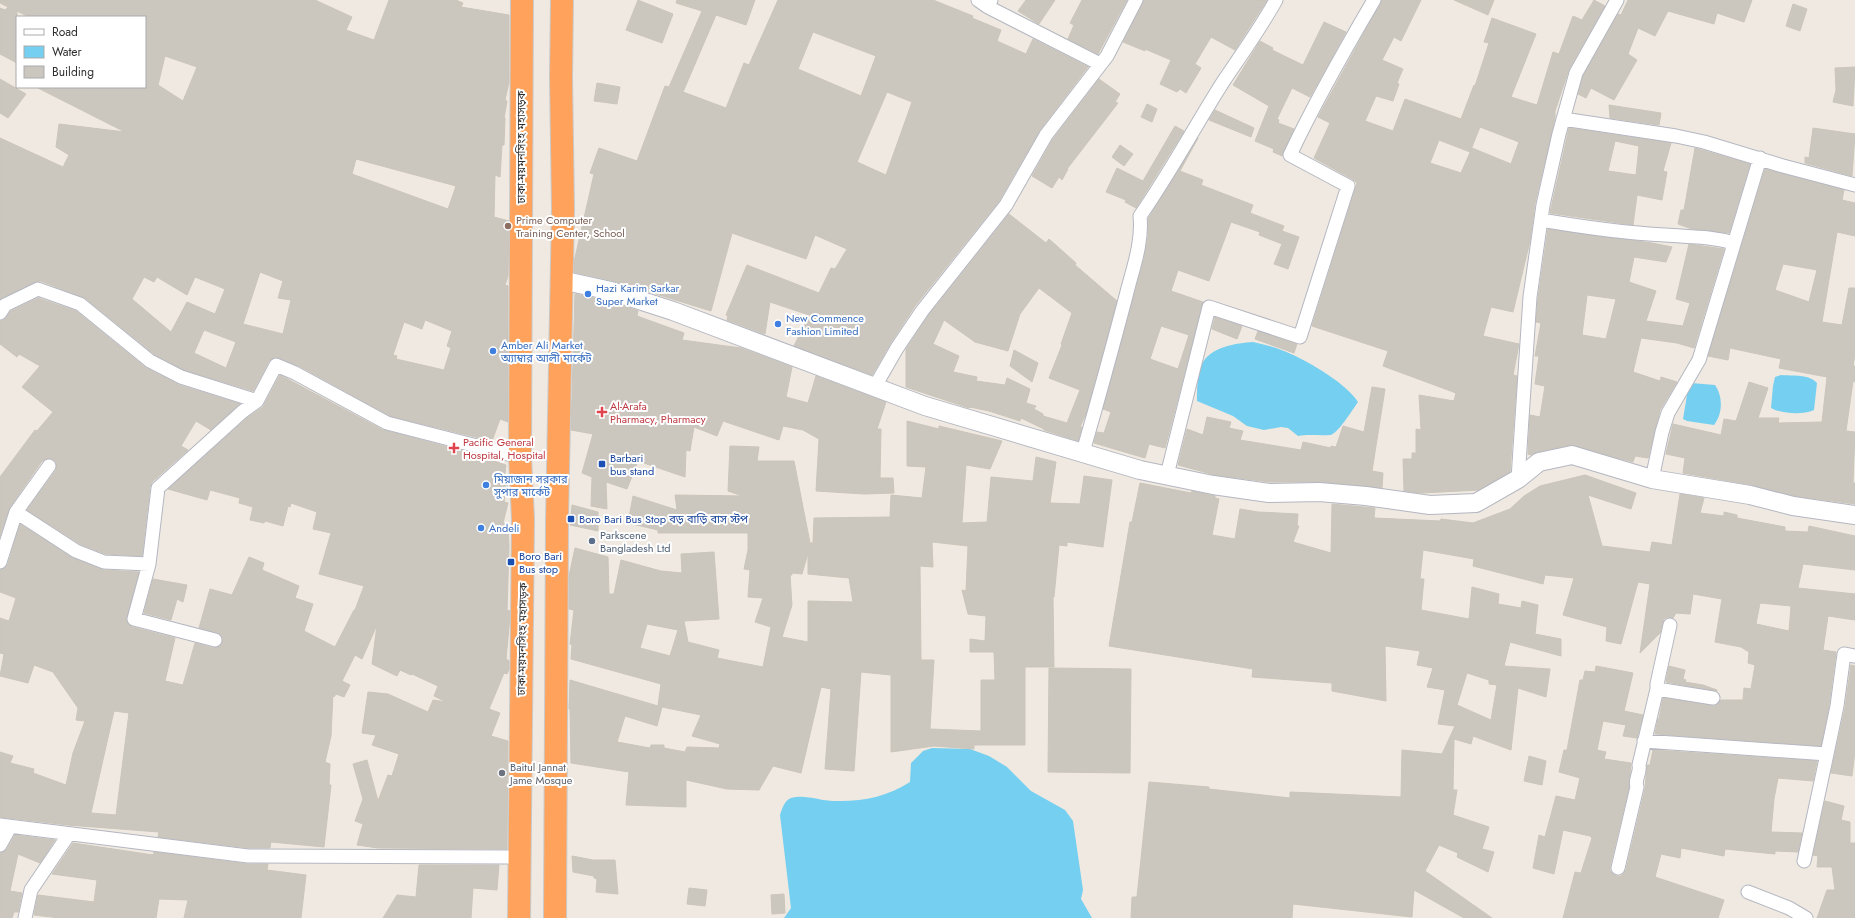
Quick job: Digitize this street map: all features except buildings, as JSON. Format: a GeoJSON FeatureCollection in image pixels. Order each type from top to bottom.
{"type":"FeatureCollection","features":[{"type":"Feature","properties":{"kind":"highway","name":"ঢাকা-ময়মনসিংহ মহাসড়ক"},"geometry":{"type":"LineString","coordinates":[[518,918],[523,519],[520,457],[522,0]]}},
{"type":"Feature","properties":{"kind":"highway"},"geometry":{"type":"LineString","coordinates":[[555,918],[556,521],[563,209],[561,78],[562,0]]}},
{"type":"Feature","properties":{"kind":"street"},"geometry":{"type":"LineString","coordinates":[[874,388],[897,348],[922,310],[1006,205],[1046,135],[1107,56],[1136,0]]}},
{"type":"Feature","properties":{"kind":"street"},"geometry":{"type":"LineString","coordinates":[[1083,452],[1112,350],[1135,260],[1141,229],[1140,216],[1159,189],[1223,82],[1276,0]]}},
{"type":"Feature","properties":{"kind":"street"},"geometry":{"type":"LineString","coordinates":[[1167,475],[1209,307],[1300,336],[1348,186],[1290,155],[1340,57],[1374,0]]}},
{"type":"Feature","properties":{"kind":"street"},"geometry":{"type":"LineString","coordinates":[[1518,479],[1530,297],[1541,220],[1563,119],[1576,73],[1617,0]]}},
{"type":"Feature","properties":{"kind":"street"},"geometry":{"type":"LineString","coordinates":[[986,2],[1100,64]]}},
{"type":"Feature","properties":{"kind":"street"},"geometry":{"type":"LineString","coordinates":[[1563,119],[1676,136],[1704,142],[1783,166],[1855,185]]}},
{"type":"Feature","properties":{"kind":"street"},"geometry":{"type":"LineString","coordinates":[[1652,480],[1662,432],[1668,413],[1699,360],[1760,158]]}},
{"type":"Feature","properties":{"kind":"street"},"geometry":{"type":"LineString","coordinates":[[1541,220],[1665,235],[1709,236],[1734,243]]}},
{"type":"Feature","properties":{"kind":"street"},"geometry":{"type":"LineString","coordinates":[[561,280],[611,291],[673,311],[925,406],[1140,470],[1213,485],[1269,493],[1319,492],[1366,496],[1430,505],[1476,503],[1518,479],[1539,462],[1572,455],[1652,480],[1750,495],[1793,506],[1855,515]]}},
{"type":"Feature","properties":{"kind":"street"},"geometry":{"type":"LineString","coordinates":[[0,312],[5,305],[38,289],[80,304],[150,361],[181,377],[257,401]]}},
{"type":"Feature","properties":{"kind":"street"},"geometry":{"type":"LineString","coordinates":[[215,640],[134,619],[150,564],[158,488],[242,412],[257,401],[276,366],[295,373],[387,423],[520,457]]}},
{"type":"Feature","properties":{"kind":"street"},"geometry":{"type":"LineString","coordinates":[[0,562],[16,512],[49,466]]}},
{"type":"Feature","properties":{"kind":"street"},"geometry":{"type":"LineString","coordinates":[[16,512],[76,551],[104,562],[150,564]]}},
{"type":"Feature","properties":{"kind":"street"},"geometry":{"type":"LineString","coordinates":[[1618,868],[1637,787],[1636,783],[1644,748],[1644,741],[1658,689],[1657,684],[1670,625]]}},
{"type":"Feature","properties":{"kind":"street"},"geometry":{"type":"LineString","coordinates":[[1804,861],[1837,706],[1844,654],[1855,656]]}},
{"type":"Feature","properties":{"kind":"street"},"geometry":{"type":"LineString","coordinates":[[1658,689],[1713,698]]}},
{"type":"Feature","properties":{"kind":"street"},"geometry":{"type":"LineString","coordinates":[[1644,741],[1827,754]]}},
{"type":"Feature","properties":{"kind":"street"},"geometry":{"type":"LineString","coordinates":[[0,845],[5,826],[248,856],[519,857]]}},
{"type":"Feature","properties":{"kind":"street"},"geometry":{"type":"LineString","coordinates":[[25,918],[31,890],[69,834]]}},
{"type":"Feature","properties":{"kind":"street"},"geometry":{"type":"LineString","coordinates":[[1748,892],[1789,908],[1806,918]]}},
{"type":"Feature","properties":{"kind":"water"},"geometry":{"type":"Polygon","coordinates":[[[1253,342],[1282,350],[1299,358],[1337,381],[1353,395],[1358,402],[1337,431],[1330,435],[1298,436],[1288,428],[1281,427],[1264,430],[1247,426],[1233,416],[1197,401],[1199,373],[1206,358],[1224,347],[1239,343],[1253,342]]]}},
{"type":"Feature","properties":{"kind":"water"},"geometry":{"type":"Polygon","coordinates":[[[1781,375],[1810,378],[1817,383],[1814,410],[1804,413],[1792,413],[1781,412],[1771,408],[1775,377],[1781,375]]]}},
{"type":"Feature","properties":{"kind":"water"},"geometry":{"type":"Polygon","coordinates":[[[1691,383],[1715,385],[1718,389],[1721,405],[1719,416],[1714,425],[1687,421],[1683,419],[1688,389],[1691,383]]]}},
{"type":"Feature","properties":{"kind":"water"},"geometry":{"type":"Polygon","coordinates":[[[932,748],[970,749],[989,756],[1007,767],[1031,791],[1065,810],[1073,821],[1083,890],[1081,899],[1092,918],[784,918],[791,908],[780,815],[787,801],[796,797],[807,797],[829,801],[854,801],[883,795],[910,782],[911,763],[923,751],[932,748]]]}},
{"type":"Feature","properties":{"kind":"place","name":"Prime Computer Training Center, School"},"geometry":{"type":"Point","coordinates":[508,226]}},
{"type":"Feature","properties":{"kind":"place","name":"Hazi Karim Sarkar Super Market"},"geometry":{"type":"Point","coordinates":[588,294]}},
{"type":"Feature","properties":{"kind":"place","name":"New Commence Fashion Limited"},"geometry":{"type":"Point","coordinates":[778,324]}},
{"type":"Feature","properties":{"kind":"place","name":"Amber Ali Market অ্যাম্বার আলী মার্কেট"},"geometry":{"type":"Point","coordinates":[493,351]}},
{"type":"Feature","properties":{"kind":"place","name":"Al-Arafa Pharmacy, Pharmacy"},"geometry":{"type":"Point","coordinates":[602,412]}},
{"type":"Feature","properties":{"kind":"place","name":"Pacific General Hospital, Hospital"},"geometry":{"type":"Point","coordinates":[454,448]}},
{"type":"Feature","properties":{"kind":"place","name":"Barbari bus stand"},"geometry":{"type":"Point","coordinates":[602,464]}},
{"type":"Feature","properties":{"kind":"place","name":"মিয়াজান সরকার সুপার মার্কেট"},"geometry":{"type":"Point","coordinates":[486,485]}},
{"type":"Feature","properties":{"kind":"place","name":"Boro Bari Bus Stop বড় বাড়ি বাস স্টপ"},"geometry":{"type":"Point","coordinates":[571,519]}},
{"type":"Feature","properties":{"kind":"place","name":"Andeli"},"geometry":{"type":"Point","coordinates":[481,528]}},
{"type":"Feature","properties":{"kind":"place","name":"Parkscene Bangladesh Ltd"},"geometry":{"type":"Point","coordinates":[592,541]}},
{"type":"Feature","properties":{"kind":"place","name":"Boro Bari Bus stop"},"geometry":{"type":"Point","coordinates":[511,562]}},
{"type":"Feature","properties":{"kind":"place","name":"Baitul Jannat Jame Mosque"},"geometry":{"type":"Point","coordinates":[502,773]}}]}
